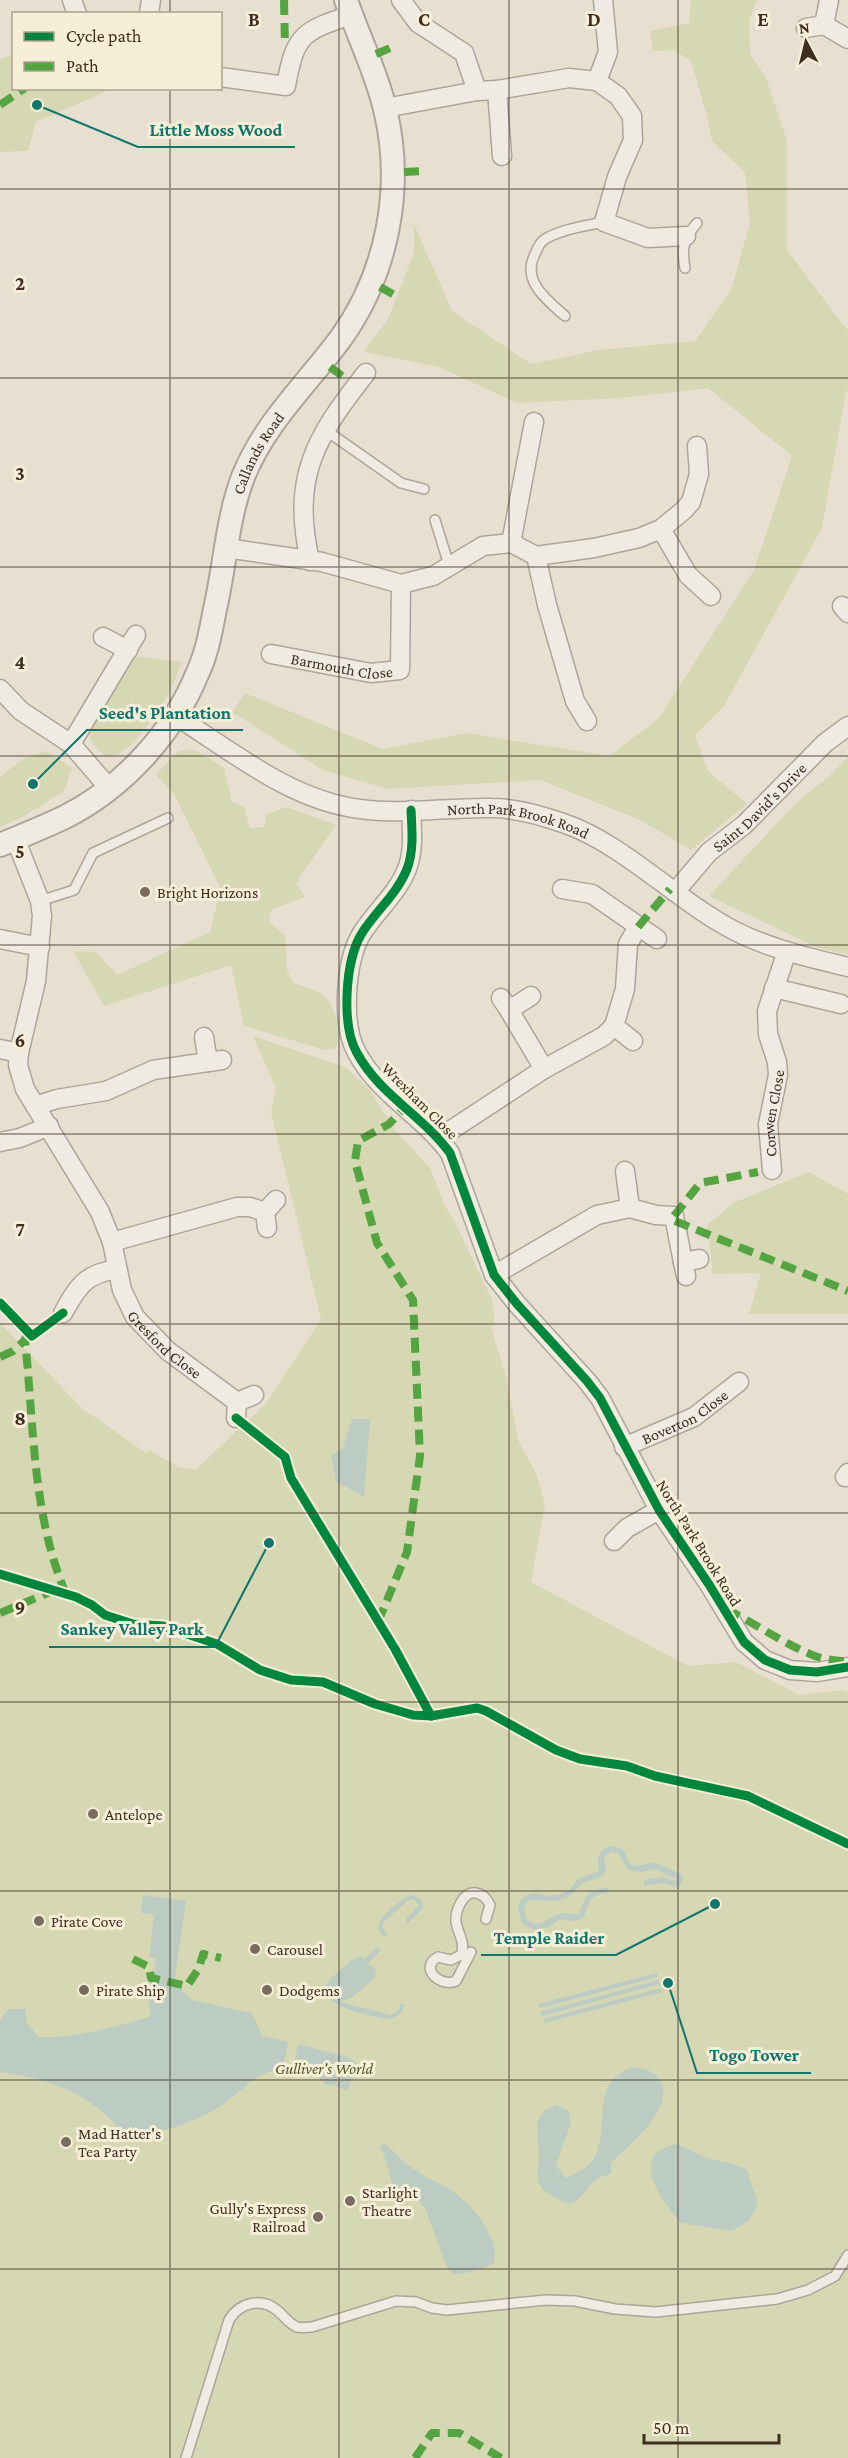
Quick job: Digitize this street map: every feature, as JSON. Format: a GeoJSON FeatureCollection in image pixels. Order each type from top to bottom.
{"type":"FeatureCollection","features":[{"type":"Feature","properties":{"kind":"street"},"geometry":{"type":"LineString","coordinates":[[401,0],[418,23],[464,53],[477,91]]}},
{"type":"Feature","properties":{"kind":"street"},"geometry":{"type":"LineString","coordinates":[[597,81],[608,52],[603,0]]}},
{"type":"Feature","properties":{"kind":"street"},"geometry":{"type":"LineString","coordinates":[[829,0],[814,26],[848,39]]}},
{"type":"Feature","properties":{"kind":"street"},"geometry":{"type":"LineString","coordinates":[[222,77],[286,86],[290,62],[302,38],[348,8]]}},
{"type":"Feature","properties":{"kind":"street","name":"Callands Road"},"geometry":{"type":"LineString","coordinates":[[8,841],[66,816],[109,788],[148,751],[176,716],[198,672],[206,648],[242,479],[256,446],[286,404],[341,337],[372,283],[388,230],[392,202],[392,148],[385,108],[348,8]]}},
{"type":"Feature","properties":{"kind":"street"},"geometry":{"type":"LineString","coordinates":[[385,108],[477,91],[497,90],[569,78],[597,81],[618,96],[632,116],[633,140],[617,177],[604,222],[648,238],[692,229]]}},
{"type":"Feature","properties":{"kind":"street"},"geometry":{"type":"LineString","coordinates":[[497,90],[502,156]]}},
{"type":"Feature","properties":{"kind":"street"},"geometry":{"type":"LineString","coordinates":[[310,561],[303,532],[302,504],[307,472],[315,445],[333,415],[366,373]]}},
{"type":"Feature","properties":{"kind":"street"},"geometry":{"type":"LineString","coordinates":[[510,543],[534,422]]}},
{"type":"Feature","properties":{"kind":"street"},"geometry":{"type":"LineString","coordinates":[[226,548],[322,562],[401,584],[433,576],[483,546],[510,543],[536,555],[594,548],[639,538],[661,529],[691,501],[699,474],[697,446]]}},
{"type":"Feature","properties":{"kind":"street"},"geometry":{"type":"LineString","coordinates":[[661,529],[688,575],[711,596]]}},
{"type":"Feature","properties":{"kind":"street"},"geometry":{"type":"LineString","coordinates":[[536,555],[547,605],[576,701],[587,721]]}},
{"type":"Feature","properties":{"kind":"street","name":"Barmouth Close"},"geometry":{"type":"LineString","coordinates":[[271,654],[370,673],[400,670],[401,584]]}},
{"type":"Feature","properties":{"kind":"street"},"geometry":{"type":"LineString","coordinates":[[71,744],[132,642],[104,637]]}},
{"type":"Feature","properties":{"kind":"street"},"geometry":{"type":"LineString","coordinates":[[0,689],[21,711],[71,744],[109,788]]}},
{"type":"Feature","properties":{"kind":"street","name":"North Park Brook Road"},"geometry":{"type":"LineString","coordinates":[[176,716],[286,785],[312,797],[360,809],[494,808],[543,816],[566,823],[594,837],[736,932],[787,951],[848,967]]}},
{"type":"Feature","properties":{"kind":"street","name":"Saint David's Drive"},"geometry":{"type":"LineString","coordinates":[[675,892],[709,852],[744,825],[825,743],[848,726]]}},
{"type":"Feature","properties":{"kind":"street","name":"Wrexham Close"},"geometry":{"type":"LineString","coordinates":[[411,810],[412,846],[406,871],[390,898],[360,935],[353,954],[348,984],[348,1015],[355,1051],[366,1069],[379,1083],[439,1138],[450,1153],[494,1275],[571,1363]]}},
{"type":"Feature","properties":{"kind":"street","name":"Gresford Close"},"geometry":{"type":"LineString","coordinates":[[8,841],[40,901],[42,916],[36,981],[19,1053],[21,1077],[35,1106],[100,1212],[112,1242],[127,1304],[151,1336],[236,1410],[254,1395]]}},
{"type":"Feature","properties":{"kind":"street"},"geometry":{"type":"LineString","coordinates":[[562,890],[592,894],[657,939]]}},
{"type":"Feature","properties":{"kind":"street"},"geometry":{"type":"LineString","coordinates":[[633,1041],[614,1026],[625,990],[628,944],[639,927]]}},
{"type":"Feature","properties":{"kind":"street"},"geometry":{"type":"LineString","coordinates":[[0,939],[40,947]]}},
{"type":"Feature","properties":{"kind":"street","name":"Corwen Close"},"geometry":{"type":"LineString","coordinates":[[772,1170],[768,1124],[778,1075],[777,1062],[768,1034],[767,1011],[787,951]]}},
{"type":"Feature","properties":{"kind":"street"},"geometry":{"type":"LineString","coordinates":[[774,988],[842,1009]]}},
{"type":"Feature","properties":{"kind":"street"},"geometry":{"type":"LineString","coordinates":[[531,996],[505,1004],[544,1069]]}},
{"type":"Feature","properties":{"kind":"street","name":"Wrexham Close"},"geometry":{"type":"LineString","coordinates":[[439,1138],[544,1069],[604,1036],[614,1026]]}},
{"type":"Feature","properties":{"kind":"street"},"geometry":{"type":"LineString","coordinates":[[35,1106],[106,1091],[153,1070],[215,1061],[204,1037]]}},
{"type":"Feature","properties":{"kind":"street"},"geometry":{"type":"LineString","coordinates":[[0,1049],[19,1053]]}},
{"type":"Feature","properties":{"kind":"street"},"geometry":{"type":"LineString","coordinates":[[0,1142],[20,1138],[49,1126]]}},
{"type":"Feature","properties":{"kind":"street"},"geometry":{"type":"LineString","coordinates":[[625,1170],[630,1208]]}},
{"type":"Feature","properties":{"kind":"street"},"geometry":{"type":"LineString","coordinates":[[112,1242],[237,1207],[250,1207],[270,1213]]}},
{"type":"Feature","properties":{"kind":"street"},"geometry":{"type":"LineString","coordinates":[[494,1275],[583,1221],[610,1211],[630,1208],[656,1215],[674,1216],[689,1266]]}},
{"type":"Feature","properties":{"kind":"street"},"geometry":{"type":"LineString","coordinates":[[63,1313],[74,1293],[91,1275],[117,1269]]}},
{"type":"Feature","properties":{"kind":"street","name":"North Park Brook Road"},"geometry":{"type":"LineString","coordinates":[[571,1363],[600,1398],[659,1510],[710,1586],[736,1631],[753,1652],[771,1663],[790,1670],[817,1672],[848,1667]]}},
{"type":"Feature","properties":{"kind":"street","name":"Boverton Close"},"geometry":{"type":"LineString","coordinates":[[624,1447],[694,1417],[741,1379]]}},
{"type":"Feature","properties":{"kind":"street","name":"North Park Brook Road"},"geometry":{"type":"LineString","coordinates":[[614,1541],[627,1528],[659,1510]]}},
{"type":"Feature","properties":{"kind":"lane"},"geometry":{"type":"LineString","coordinates":[[565,316],[539,292],[530,275],[533,258],[543,240],[564,231],[604,222]]}},
{"type":"Feature","properties":{"kind":"lane"},"geometry":{"type":"LineString","coordinates":[[685,268],[681,251],[692,229]]}},
{"type":"Feature","properties":{"kind":"lane"},"geometry":{"type":"LineString","coordinates":[[324,429],[401,483],[424,489]]}},
{"type":"Feature","properties":{"kind":"lane"},"geometry":{"type":"LineString","coordinates":[[435,520],[449,565]]}},
{"type":"Feature","properties":{"kind":"lane"},"geometry":{"type":"LineString","coordinates":[[40,901],[74,890],[93,853],[168,818]]}},
{"type":"Feature","properties":{"kind":"lane"},"geometry":{"type":"LineString","coordinates":[[471,1952],[456,1981],[446,1982],[433,1976],[430,1971],[429,1966],[434,1959],[438,1957],[451,1960],[461,1955],[463,1943],[456,1922],[463,1898],[470,1893],[478,1893],[486,1898],[490,1905],[486,1919]]}},
{"type":"Feature","properties":{"kind":"lane"},"geometry":{"type":"LineString","coordinates":[[186,2458],[229,2320],[235,2310],[244,2304],[270,2305],[288,2322],[298,2327],[312,2327],[396,2301],[416,2302],[432,2308],[447,2310],[546,2300],[575,2301],[638,2312],[675,2311],[777,2299],[808,2290],[835,2276],[848,2255]]}},
{"type":"Feature","properties":{"kind":"green space"},"geometry":{"type":"Polygon","coordinates":[[[691,0],[757,0],[749,20],[750,53],[766,78],[787,141],[787,250],[848,331],[848,390],[822,528],[724,706],[695,735],[708,771],[747,804],[691,850],[640,820],[540,780],[388,789],[323,770],[232,712],[245,693],[383,749],[467,733],[609,756],[659,718],[754,570],[792,456],[708,388],[621,398],[517,403],[439,367],[364,352],[388,319],[414,253],[414,224],[452,311],[531,364],[599,350],[695,341],[731,290],[750,223],[745,172],[712,141],[691,61],[674,50],[653,51],[650,31],[689,23],[691,0]]]}},
{"type":"Feature","properties":{"kind":"green space"},"geometry":{"type":"Polygon","coordinates":[[[12,54],[12,90],[109,90],[36,122],[28,151],[0,152],[0,59],[12,54]]]}},
{"type":"Feature","properties":{"kind":"green space"},"geometry":{"type":"Polygon","coordinates":[[[135,656],[182,662],[167,696],[135,741],[117,755],[105,755],[98,750],[87,733],[135,656]]]}},
{"type":"Feature","properties":{"kind":"green space"},"geometry":{"type":"Polygon","coordinates":[[[189,749],[199,752],[224,768],[232,802],[244,806],[250,828],[264,827],[267,814],[287,807],[336,825],[296,883],[305,897],[271,910],[269,921],[285,936],[287,970],[293,982],[320,993],[331,1005],[338,1027],[336,1048],[325,1050],[244,1026],[231,965],[104,1006],[73,951],[96,952],[117,975],[210,932],[221,889],[174,794],[156,775],[178,752],[189,749]]]}},
{"type":"Feature","properties":{"kind":"green space"},"geometry":{"type":"Polygon","coordinates":[[[46,751],[72,768],[64,791],[21,818],[0,827],[0,777],[24,758],[46,751]]]}},
{"type":"Feature","properties":{"kind":"green space"},"geometry":{"type":"Polygon","coordinates":[[[848,757],[848,955],[816,947],[709,896],[796,803],[848,757]]]}},
{"type":"Feature","properties":{"kind":"green space","name":"Gulliver's World"},"geometry":{"type":"Polygon","coordinates":[[[253,1036],[345,1067],[369,1089],[395,1130],[430,1168],[446,1208],[492,1300],[495,1325],[491,1327],[506,1377],[518,1440],[536,1473],[545,1504],[531,1582],[688,1666],[736,1662],[799,1695],[843,1690],[848,1692],[848,2458],[0,2458],[0,1323],[83,1409],[146,1453],[149,1450],[178,1467],[196,1470],[268,1401],[321,1319],[271,1112],[276,1088],[253,1036]]]}},
{"type":"Feature","properties":{"kind":"green space"},"geometry":{"type":"Polygon","coordinates":[[[809,1172],[848,1194],[848,1314],[749,1314],[761,1273],[713,1274],[707,1225],[733,1203],[809,1172]]]}},
{"type":"Feature","properties":{"kind":"shaded area"},"geometry":{"type":"Polygon","coordinates":[[[352,1419],[370,1419],[364,1497],[336,1481],[331,1456],[343,1448],[352,1419]]]}},
{"type":"Feature","properties":{"kind":"shaded area"},"geometry":{"type":"Polygon","coordinates":[[[610,1846],[623,1849],[629,1862],[634,1866],[655,1863],[679,1873],[683,1877],[681,1884],[678,1887],[661,1883],[645,1886],[644,1880],[662,1877],[675,1881],[677,1879],[655,1869],[640,1872],[628,1870],[619,1854],[611,1852],[604,1857],[606,1871],[603,1876],[583,1883],[564,1899],[529,1900],[524,1909],[527,1920],[536,1924],[559,1914],[579,1914],[583,1902],[591,1892],[608,1887],[609,1892],[591,1899],[584,1917],[574,1921],[560,1919],[549,1927],[534,1930],[522,1923],[518,1908],[520,1901],[526,1895],[536,1893],[549,1896],[562,1894],[569,1890],[579,1878],[599,1871],[598,1857],[602,1850],[610,1846]]]}},
{"type":"Feature","properties":{"kind":"shaded area"},"geometry":{"type":"Polygon","coordinates":[[[143,1895],[186,1901],[175,1977],[183,1992],[192,2000],[252,2013],[262,2036],[288,2042],[283,2068],[261,2075],[226,2103],[206,2114],[129,2142],[103,2113],[89,2101],[73,2092],[38,2079],[0,2072],[0,2020],[8,2009],[25,2009],[27,2023],[39,2037],[50,2037],[95,2031],[151,2016],[150,1983],[156,1975],[154,1974],[156,1958],[149,1957],[154,1915],[141,1913],[143,1895]]]}},
{"type":"Feature","properties":{"kind":"shaded area"},"geometry":{"type":"Polygon","coordinates":[[[413,1895],[422,1900],[423,1908],[408,1923],[405,1920],[419,1905],[413,1899],[408,1900],[383,1923],[387,1934],[384,1937],[378,1929],[386,1913],[413,1895]]]}},
{"type":"Feature","properties":{"kind":"shaded area"},"geometry":{"type":"Polygon","coordinates":[[[377,1947],[381,1950],[368,1963],[376,1970],[375,1978],[351,1998],[340,2002],[392,2015],[399,2010],[400,2004],[404,2004],[402,2012],[391,2019],[340,2006],[326,1994],[326,1986],[331,1978],[352,1960],[361,1956],[364,1959],[377,1947]]]}},
{"type":"Feature","properties":{"kind":"shaded area"},"geometry":{"type":"Polygon","coordinates":[[[657,1973],[658,1977],[540,2008],[538,2004],[657,1973]]]}},
{"type":"Feature","properties":{"kind":"shaded area"},"geometry":{"type":"Polygon","coordinates":[[[659,1980],[660,1984],[542,2016],[540,2012],[659,1980]]]}},
{"type":"Feature","properties":{"kind":"shaded area"},"geometry":{"type":"Polygon","coordinates":[[[661,1988],[662,1992],[544,2023],[543,2019],[661,1988]]]}},
{"type":"Feature","properties":{"kind":"shaded area"},"geometry":{"type":"Polygon","coordinates":[[[298,2044],[350,2058],[356,2064],[349,2088],[344,2090],[335,2085],[325,2084],[314,2074],[293,2069],[298,2044]]]}},
{"type":"Feature","properties":{"kind":"shaded area"},"geometry":{"type":"Polygon","coordinates":[[[631,2068],[649,2071],[659,2079],[663,2094],[661,2105],[647,2127],[611,2163],[611,2174],[591,2183],[582,2196],[570,2204],[560,2201],[542,2189],[537,2179],[539,2157],[537,2123],[545,2110],[557,2105],[568,2111],[571,2122],[556,2166],[566,2178],[588,2166],[599,2148],[603,2108],[609,2085],[618,2075],[631,2068]]]}},
{"type":"Feature","properties":{"kind":"shaded area"},"geometry":{"type":"Polygon","coordinates":[[[383,2143],[411,2167],[452,2191],[468,2204],[490,2234],[495,2255],[493,2264],[466,2273],[454,2274],[447,2267],[425,2208],[411,2193],[395,2190],[380,2148],[383,2143]]]}},
{"type":"Feature","properties":{"kind":"shaded area"},"geometry":{"type":"Polygon","coordinates":[[[676,2144],[704,2157],[747,2170],[758,2203],[749,2221],[732,2231],[681,2223],[658,2191],[651,2168],[653,2158],[661,2150],[676,2144]]]}},
{"type":"Feature","properties":{"kind":"marked path"},"geometry":{"type":"LineString","coordinates":[[284,0],[285,45]]}},
{"type":"Feature","properties":{"kind":"marked path"},"geometry":{"type":"LineString","coordinates":[[376,54],[395,46]]}},
{"type":"Feature","properties":{"kind":"marked path"},"geometry":{"type":"LineString","coordinates":[[0,105],[22,90]]}},
{"type":"Feature","properties":{"kind":"marked path"},"geometry":{"type":"LineString","coordinates":[[404,172],[423,171]]}},
{"type":"Feature","properties":{"kind":"marked path"},"geometry":{"type":"LineString","coordinates":[[380,287],[396,296]]}},
{"type":"Feature","properties":{"kind":"marked path"},"geometry":{"type":"LineString","coordinates":[[330,367],[345,378]]}},
{"type":"Feature","properties":{"kind":"marked path"},"geometry":{"type":"LineString","coordinates":[[638,927],[670,889]]}},
{"type":"Feature","properties":{"kind":"marked path"},"geometry":{"type":"LineString","coordinates":[[378,1622],[407,1552],[420,1456],[413,1300],[377,1243],[355,1161],[358,1141],[389,1124],[405,1107]]}},
{"type":"Feature","properties":{"kind":"marked path"},"geometry":{"type":"LineString","coordinates":[[674,1216],[700,1183],[758,1172]]}},
{"type":"Feature","properties":{"kind":"marked path"},"geometry":{"type":"LineString","coordinates":[[675,1221],[848,1291]]}},
{"type":"Feature","properties":{"kind":"marked path"},"geometry":{"type":"LineString","coordinates":[[27,1331],[25,1340],[40,1501],[55,1564],[66,1594]]}},
{"type":"Feature","properties":{"kind":"marked path"},"geometry":{"type":"LineString","coordinates":[[0,1357],[13,1351],[25,1340]]}},
{"type":"Feature","properties":{"kind":"marked path"},"geometry":{"type":"LineString","coordinates":[[0,1613],[55,1590]]}},
{"type":"Feature","properties":{"kind":"marked path"},"geometry":{"type":"LineString","coordinates":[[726,1609],[815,1656],[848,1662]]}},
{"type":"Feature","properties":{"kind":"marked path"},"geometry":{"type":"LineString","coordinates":[[133,1959],[149,1967],[151,1978],[187,1986],[199,1968],[203,1954],[221,1958]]}},
{"type":"Feature","properties":{"kind":"marked path"},"geometry":{"type":"LineString","coordinates":[[415,2458],[432,2433],[459,2433],[501,2458]]}},
{"type":"Feature","properties":{"kind":"cycle path"},"geometry":{"type":"LineString","coordinates":[[411,810],[412,848],[407,869],[398,886],[362,933],[352,959],[347,1010],[352,1041],[357,1053],[377,1081],[450,1153],[494,1275],[600,1398],[659,1510],[744,1642],[765,1660],[790,1670],[817,1672],[848,1667]]}},
{"type":"Feature","properties":{"kind":"cycle path"},"geometry":{"type":"LineString","coordinates":[[0,1303],[32,1336],[63,1313]]}},
{"type":"Feature","properties":{"kind":"cycle path"},"geometry":{"type":"LineString","coordinates":[[236,1418],[285,1457],[291,1478],[395,1649],[431,1716]]}},
{"type":"Feature","properties":{"kind":"cycle path"},"geometry":{"type":"LineString","coordinates":[[0,1574],[76,1597],[105,1615],[133,1624],[163,1626],[217,1644],[260,1670],[291,1680],[323,1682],[375,1704],[413,1715],[431,1716],[477,1708],[556,1750],[580,1759],[627,1766],[655,1776],[748,1796],[848,1844]]}},
{"type":"Feature","properties":{"kind":"place","name":"Little Moss Wood"},"geometry":{"type":"Point","coordinates":[37,105]}},
{"type":"Feature","properties":{"kind":"place","name":"Seed's Plantation"},"geometry":{"type":"Point","coordinates":[33,784]}},
{"type":"Feature","properties":{"kind":"place","name":"Bright Horizons"},"geometry":{"type":"Point","coordinates":[145,892]}},
{"type":"Feature","properties":{"kind":"place","name":"Sankey Valley Park"},"geometry":{"type":"Point","coordinates":[269,1543]}},
{"type":"Feature","properties":{"kind":"place","name":"Antelope"},"geometry":{"type":"Point","coordinates":[93,1814]}},
{"type":"Feature","properties":{"kind":"place","name":"Temple Raider"},"geometry":{"type":"Point","coordinates":[715,1904]}},
{"type":"Feature","properties":{"kind":"place","name":"Pirate Cove"},"geometry":{"type":"Point","coordinates":[39,1921]}},
{"type":"Feature","properties":{"kind":"place","name":"Carousel"},"geometry":{"type":"Point","coordinates":[255,1949]}},
{"type":"Feature","properties":{"kind":"place","name":"Togo Tower"},"geometry":{"type":"Point","coordinates":[668,1983]}},
{"type":"Feature","properties":{"kind":"place","name":"Pirate Ship"},"geometry":{"type":"Point","coordinates":[84,1990]}},
{"type":"Feature","properties":{"kind":"place","name":"Dodgems"},"geometry":{"type":"Point","coordinates":[267,1990]}},
{"type":"Feature","properties":{"kind":"place","name":"Mad Hatter's Tea Party"},"geometry":{"type":"Point","coordinates":[66,2142]}},
{"type":"Feature","properties":{"kind":"place","name":"Starlight Theatre"},"geometry":{"type":"Point","coordinates":[350,2201]}},
{"type":"Feature","properties":{"kind":"place","name":"Gully's Express Railroad"},"geometry":{"type":"Point","coordinates":[318,2217]}}]}
